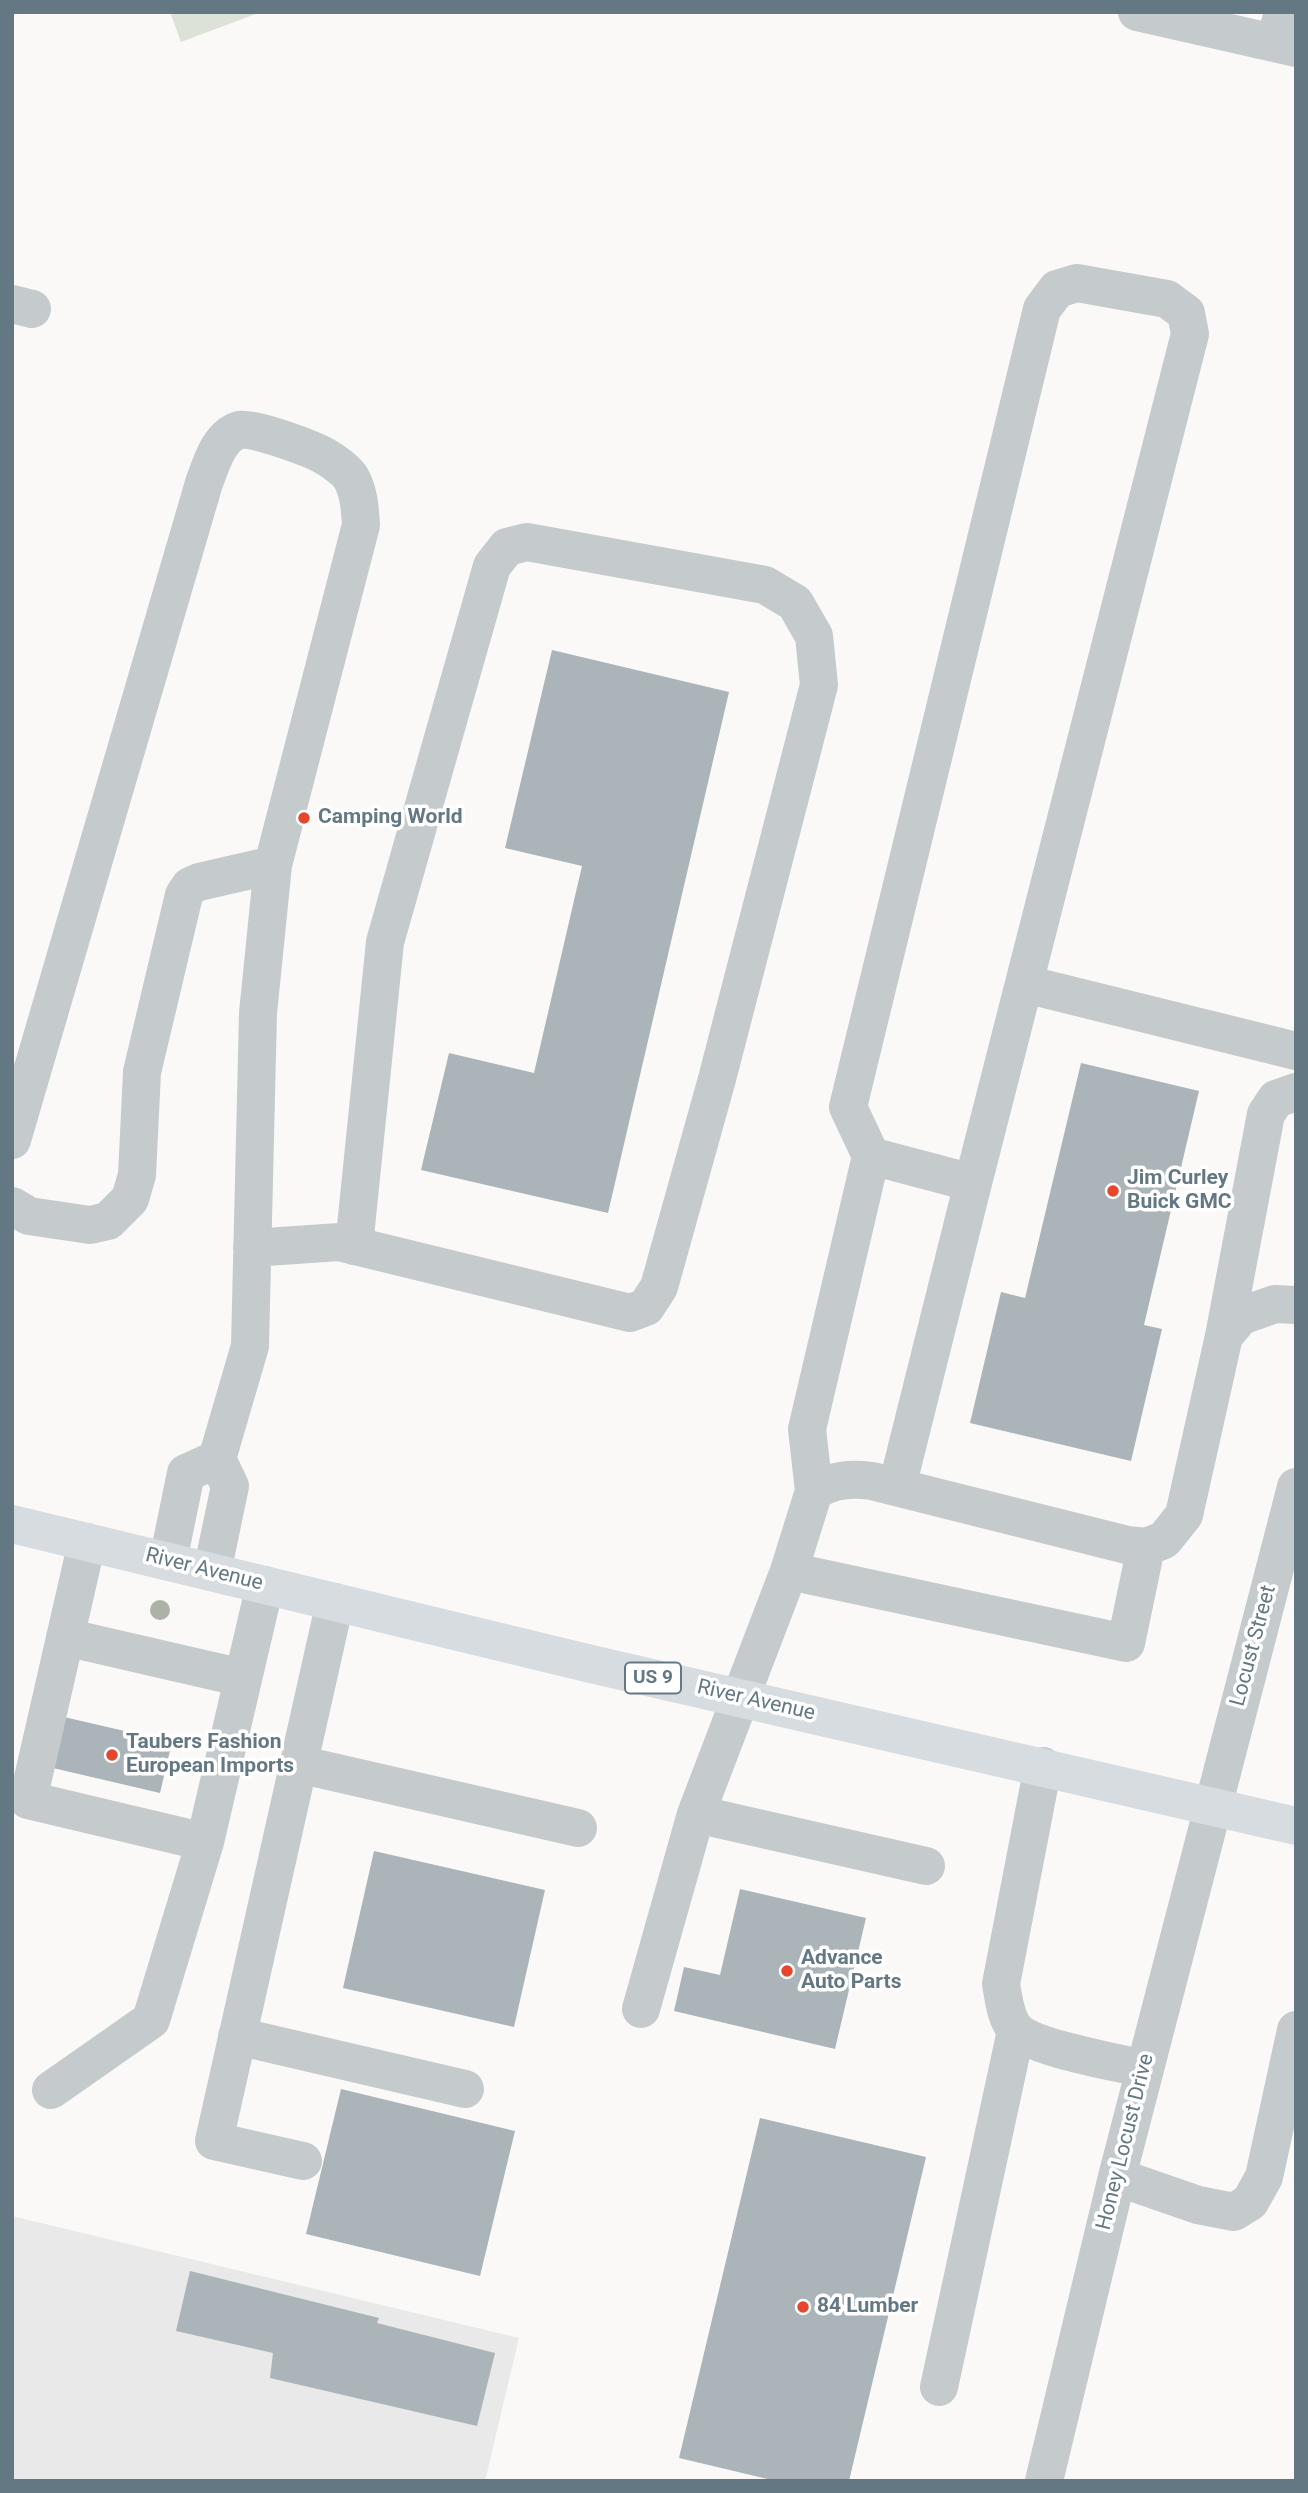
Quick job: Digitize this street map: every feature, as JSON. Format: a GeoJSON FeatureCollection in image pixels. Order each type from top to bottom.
{"type":"FeatureCollection","features":[{"type":"Feature","properties":{"kind":"highway","name":"River Avenue"},"geometry":{"type":"LineString","coordinates":[[12,1524],[741,1698],[1296,1826]]}},
{"type":"Feature","properties":{"kind":"street"},"geometry":{"type":"LineString","coordinates":[[1137,12],[1285,34]]}},
{"type":"Feature","properties":{"kind":"street"},"geometry":{"type":"LineString","coordinates":[[640,2009],[696,1814],[789,1572],[814,1491],[807,1429],[871,1156],[848,1107],[1042,309],[1057,289],[1077,282],[1167,299],[1186,313],[1190,334],[897,1487]]}},
{"type":"Feature","properties":{"kind":"street"},"geometry":{"type":"LineString","coordinates":[[12,1140],[204,483],[215,456],[226,438],[240,429],[256,430],[325,456],[350,476],[360,502],[361,525],[273,865],[258,1013],[250,1346],[217,1459],[230,1486],[212,1572]]}},
{"type":"Feature","properties":{"kind":"street"},"geometry":{"type":"LineString","coordinates":[[252,1248],[340,1242],[354,1246],[630,1313],[646,1307],[659,1287],[717,1079],[819,685],[814,636],[795,603],[765,585],[527,542],[507,547],[492,566],[385,942],[354,1246]]}},
{"type":"Feature","properties":{"kind":"street"},"geometry":{"type":"LineString","coordinates":[[12,1206],[29,1216],[90,1225],[108,1221],[120,1212],[130,1199],[137,1175],[142,1072],[184,895],[190,886],[199,882],[273,865]]}},
{"type":"Feature","properties":{"kind":"street"},"geometry":{"type":"LineString","coordinates":[[1025,984],[1296,1051]]}},
{"type":"Feature","properties":{"kind":"street"},"geometry":{"type":"LineString","coordinates":[[814,1491],[831,1481],[852,1478],[1128,1545],[1146,1547],[1164,1540],[1184,1515],[1224,1336],[1266,1114],[1276,1099],[1296,1092]]}},
{"type":"Feature","properties":{"kind":"street"},"geometry":{"type":"LineString","coordinates":[[871,1156],[973,1183]]}},
{"type":"Feature","properties":{"kind":"street"},"geometry":{"type":"LineString","coordinates":[[1224,1336],[1241,1316],[1275,1304],[1296,1305]]}},
{"type":"Feature","properties":{"kind":"street"},"geometry":{"type":"LineString","coordinates":[[168,1561],[186,1473],[217,1459]]}},
{"type":"Feature","properties":{"kind":"street","name":"Locust Street"},"geometry":{"type":"LineString","coordinates":[[1212,1805],[1296,1487]]}},
{"type":"Feature","properties":{"kind":"street"},"geometry":{"type":"LineString","coordinates":[[87,1542],[28,1800],[205,1842]]}},
{"type":"Feature","properties":{"kind":"street"},"geometry":{"type":"LineString","coordinates":[[789,1572],[1126,1643],[1146,1547]]}},
{"type":"Feature","properties":{"kind":"street"},"geometry":{"type":"LineString","coordinates":[[51,2090],[150,2020],[205,1842],[265,1585]]}},
{"type":"Feature","properties":{"kind":"street"},"geometry":{"type":"LineString","coordinates":[[303,2161],[214,2141],[335,1602]]}},
{"type":"Feature","properties":{"kind":"street"},"geometry":{"type":"LineString","coordinates":[[65,1637],[243,1678]]}},
{"type":"Feature","properties":{"kind":"street"},"geometry":{"type":"LineString","coordinates":[[298,1764],[578,1828]]}},
{"type":"Feature","properties":{"kind":"street"},"geometry":{"type":"LineString","coordinates":[[1043,1766],[1001,1984],[1007,2015],[1016,2031],[1037,2043],[1144,2069]]}},
{"type":"Feature","properties":{"kind":"street","name":"Honey Locust Drive"},"geometry":{"type":"LineString","coordinates":[[1044,2481],[1117,2177],[1212,1805]]}},
{"type":"Feature","properties":{"kind":"street"},"geometry":{"type":"LineString","coordinates":[[696,1814],[926,1866]]}},
{"type":"Feature","properties":{"kind":"street"},"geometry":{"type":"LineString","coordinates":[[1117,2177],[1198,2204],[1234,2212],[1250,2202],[1264,2177],[1296,2030]]}},
{"type":"Feature","properties":{"kind":"street"},"geometry":{"type":"LineString","coordinates":[[939,2387],[1016,2031]]}},
{"type":"Feature","properties":{"kind":"street"},"geometry":{"type":"LineString","coordinates":[[237,2036],[465,2089]]}},
{"type":"Feature","properties":{"kind":"shaded area"},"geometry":{"type":"Polygon","coordinates":[[[170,12],[261,12],[181,42],[170,12]]]}},
{"type":"Feature","properties":{"kind":"shaded area"},"geometry":{"type":"Polygon","coordinates":[[[12,2216],[519,2338],[485,2481],[12,2481],[12,2216]]]}},
{"type":"Feature","properties":{"kind":"building"},"geometry":{"type":"Polygon","coordinates":[[[552,650],[729,692],[608,1213],[421,1170],[449,1053],[534,1073],[582,866],[505,848],[552,650]]]}},
{"type":"Feature","properties":{"kind":"building","name":"Jim Curley Buick GMC"},"geometry":{"type":"Polygon","coordinates":[[[1081,1063],[1199,1091],[1144,1325],[1162,1329],[1131,1461],[970,1423],[1001,1292],[1025,1298],[1081,1063]]]}},
{"type":"Feature","properties":{"kind":"building","name":"Taubers Fashion European Imports"},"geometry":{"type":"Polygon","coordinates":[[[64,1717],[172,1742],[160,1793],[53,1768],[64,1717]]]}},
{"type":"Feature","properties":{"kind":"building"},"geometry":{"type":"Polygon","coordinates":[[[374,1851],[545,1890],[514,2027],[343,1988],[374,1851]]]}},
{"type":"Feature","properties":{"kind":"building","name":"Advance Auto Parts"},"geometry":{"type":"Polygon","coordinates":[[[740,1889],[866,1918],[835,2049],[674,2011],[684,1967],[720,1975],[740,1889]]]}},
{"type":"Feature","properties":{"kind":"building"},"geometry":{"type":"Polygon","coordinates":[[[341,2089],[515,2131],[480,2276],[306,2234],[341,2089]]]}},
{"type":"Feature","properties":{"kind":"building","name":"84 Lumber"},"geometry":{"type":"Polygon","coordinates":[[[760,2118],[926,2157],[849,2481],[776,2481],[679,2458],[760,2118]]]}},
{"type":"Feature","properties":{"kind":"building"},"geometry":{"type":"Polygon","coordinates":[[[190,2271],[379,2318],[377,2323],[495,2353],[477,2426],[270,2378],[273,2353],[176,2331],[190,2271]]]}},
{"type":"Feature","properties":{"kind":"place","name":"Camping World"},"geometry":{"type":"Point","coordinates":[304,818]}},
{"type":"Feature","properties":{"kind":"place","name":"Jim Curley Buick GMC"},"geometry":{"type":"Point","coordinates":[1113,1191]}},
{"type":"Feature","properties":{"kind":"place","name":"Taubers Fashion European Imports"},"geometry":{"type":"Point","coordinates":[112,1755]}},
{"type":"Feature","properties":{"kind":"place","name":"Advance Auto Parts"},"geometry":{"type":"Point","coordinates":[787,1971]}},
{"type":"Feature","properties":{"kind":"place","name":"84 Lumber"},"geometry":{"type":"Point","coordinates":[803,2307]}}]}
